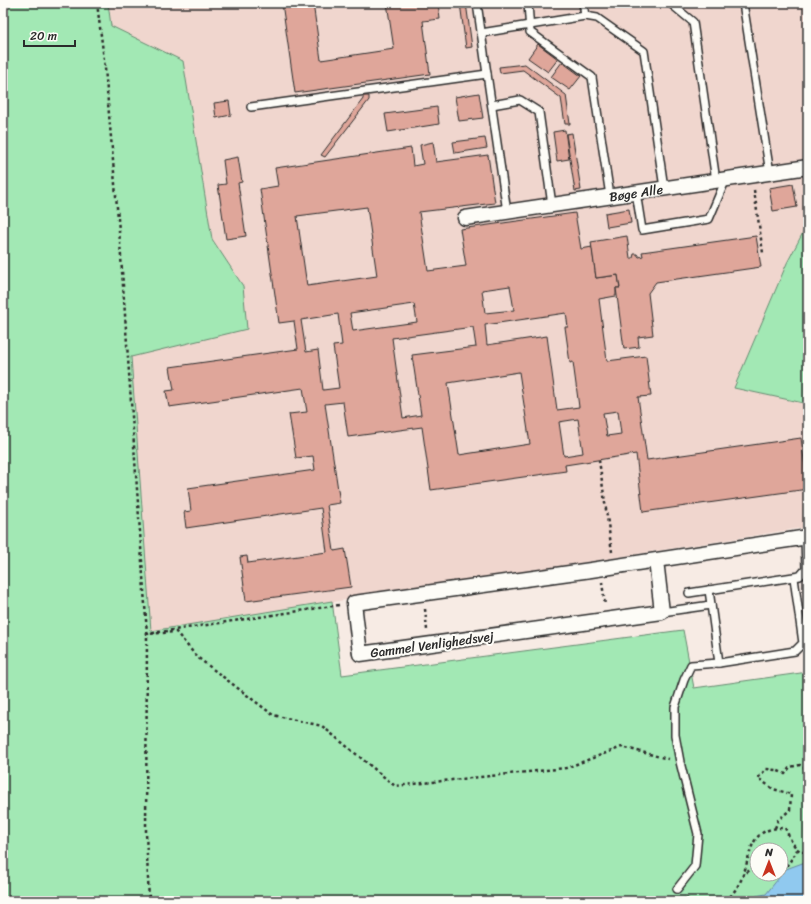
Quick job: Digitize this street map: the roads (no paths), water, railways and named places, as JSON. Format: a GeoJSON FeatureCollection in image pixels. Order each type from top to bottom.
{"type":"FeatureCollection","features":[{"type":"Feature","properties":{"kind":"street","name":"Bøge Alle"},"geometry":{"type":"LineString","coordinates":[[465,218],[808,167]]}},
{"type":"Feature","properties":{"kind":"street"},"geometry":{"type":"LineString","coordinates":[[662,612],[656,560],[806,538]]}},
{"type":"Feature","properties":{"kind":"street","name":"Gammel Venlighedsvej"},"geometry":{"type":"LineString","coordinates":[[656,560],[354,603],[360,654],[662,612]]}},
{"type":"Feature","properties":{"kind":"lane"},"geometry":{"type":"LineString","coordinates":[[477,3],[507,212]]}},
{"type":"Feature","properties":{"kind":"lane"},"geometry":{"type":"LineString","coordinates":[[528,3],[531,25],[530,32],[592,77],[610,196]]}},
{"type":"Feature","properties":{"kind":"lane"},"geometry":{"type":"LineString","coordinates":[[583,3],[585,16]]}},
{"type":"Feature","properties":{"kind":"lane"},"geometry":{"type":"LineString","coordinates":[[636,192],[642,230],[709,219],[721,180],[694,22],[670,3]]}},
{"type":"Feature","properties":{"kind":"lane"},"geometry":{"type":"LineString","coordinates":[[743,3],[770,173]]}},
{"type":"Feature","properties":{"kind":"lane"},"geometry":{"type":"LineString","coordinates":[[481,33],[585,16],[597,18],[644,52],[664,188]]}},
{"type":"Feature","properties":{"kind":"lane"},"geometry":{"type":"LineString","coordinates":[[251,107],[487,74]]}},
{"type":"Feature","properties":{"kind":"lane"},"geometry":{"type":"LineString","coordinates":[[492,105],[520,100],[539,112],[552,205]]}},
{"type":"Feature","properties":{"kind":"lane"},"geometry":{"type":"LineString","coordinates":[[689,593],[800,576],[806,569],[806,538]]}},
{"type":"Feature","properties":{"kind":"lane"},"geometry":{"type":"LineString","coordinates":[[677,888],[695,866],[698,834],[680,762],[675,735],[675,707],[684,680],[691,665],[719,663],[795,651],[803,643],[794,578]]}},
{"type":"Feature","properties":{"kind":"lane"},"geometry":{"type":"LineString","coordinates":[[709,590],[719,663]]}},
{"type":"Feature","properties":{"kind":"lane"},"geometry":{"type":"LineString","coordinates":[[662,612],[711,605]]}},
{"type":"Feature","properties":{"kind":"water"},"geometry":{"type":"Polygon","coordinates":[[[808,861],[808,901],[753,901],[756,896],[766,894],[776,882],[789,882],[789,868],[808,861]]]}}]}
